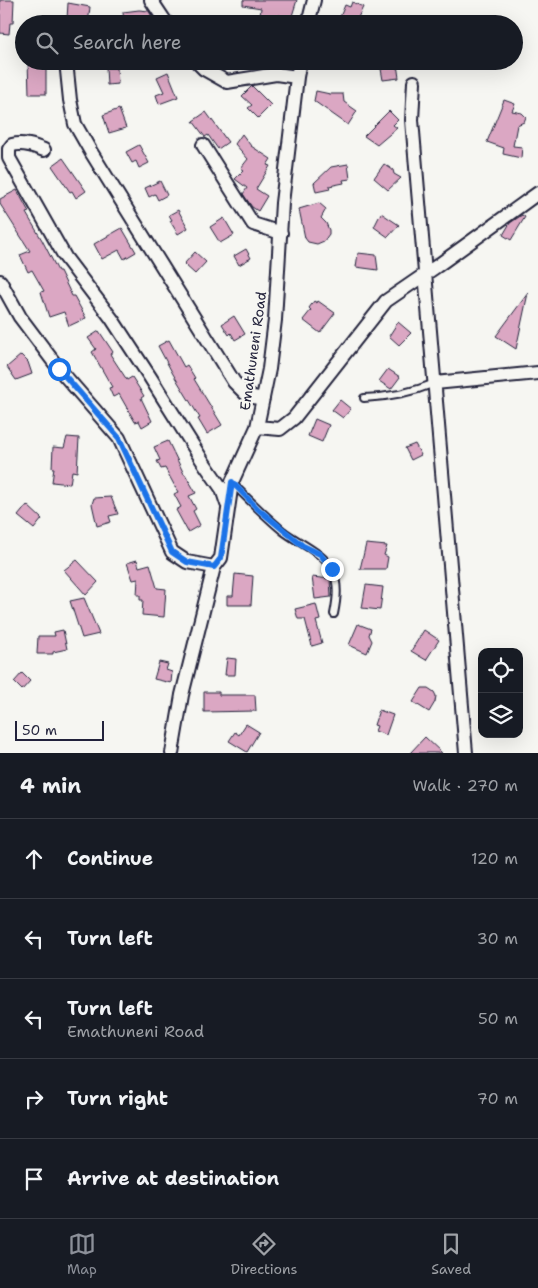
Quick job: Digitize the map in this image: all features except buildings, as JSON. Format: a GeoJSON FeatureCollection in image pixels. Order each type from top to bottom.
{"type":"FeatureCollection","features":[{"type":"Feature","properties":{"kind":"street"},"geometry":{"type":"LineString","coordinates":[[151,0],[161,15]]}},
{"type":"Feature","properties":{"kind":"street"},"geometry":{"type":"LineString","coordinates":[[310,15],[314,0]]}},
{"type":"Feature","properties":{"kind":"street"},"geometry":{"type":"LineString","coordinates":[[67,70],[74,124],[234,382],[248,396],[263,399]]}},
{"type":"Feature","properties":{"kind":"street"},"geometry":{"type":"LineString","coordinates":[[206,70],[227,82],[276,74],[297,77]]}},
{"type":"Feature","properties":{"kind":"street","name":"Emathuneni Road"},"geometry":{"type":"LineString","coordinates":[[172,753],[182,695],[214,567],[221,558],[232,482],[257,427],[263,399],[275,320],[282,202],[298,70]]}},
{"type":"Feature","properties":{"kind":"street"},"geometry":{"type":"LineString","coordinates":[[414,82],[412,120],[424,276],[435,383],[466,753]]}},
{"type":"Feature","properties":{"kind":"street"},"geometry":{"type":"LineString","coordinates":[[44,150],[19,144],[12,145],[9,153],[10,163],[65,257],[112,319],[222,489],[228,507]]}},
{"type":"Feature","properties":{"kind":"street"},"geometry":{"type":"LineString","coordinates":[[203,144],[253,224],[281,233]]}},
{"type":"Feature","properties":{"kind":"street"},"geometry":{"type":"LineString","coordinates":[[257,427],[280,429],[294,418],[386,301],[424,276],[538,193]]}},
{"type":"Feature","properties":{"kind":"street"},"geometry":{"type":"LineString","coordinates":[[0,281],[20,318],[59,369],[119,438],[172,552],[187,562],[214,567]]}},
{"type":"Feature","properties":{"kind":"street"},"geometry":{"type":"LineString","coordinates":[[435,383],[538,372]]}},
{"type":"Feature","properties":{"kind":"lane"},"geometry":{"type":"LineString","coordinates":[[364,398],[414,392],[435,383]]}},
{"type":"Feature","properties":{"kind":"lane"},"geometry":{"type":"LineString","coordinates":[[232,482],[258,509],[303,546],[320,554],[332,569],[338,593],[334,614]]}},
{"type":"Feature","properties":{"kind":"route"},"geometry":{"type":"LineString","coordinates":[[59,369],[119,438],[172,552],[187,562],[214,567],[221,558],[232,482],[284,532],[303,546],[320,554],[332,569]]}}]}
